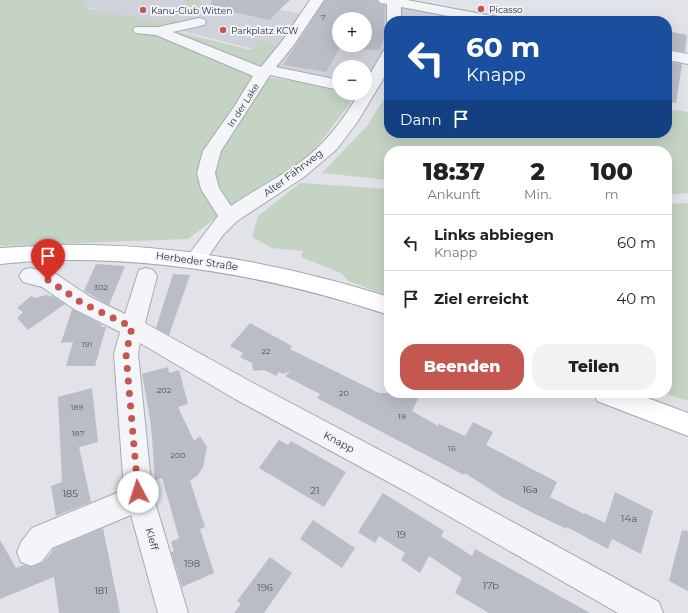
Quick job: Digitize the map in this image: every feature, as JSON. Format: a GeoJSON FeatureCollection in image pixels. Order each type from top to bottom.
{"type":"FeatureCollection","features":[{"type":"Feature","properties":{"kind":"main road","name":"Herbeder Straße"},"geometry":{"type":"LineString","coordinates":[[0,256],[64,252],[151,255],[196,259],[282,275],[335,288],[384,304]]}},
{"type":"Feature","properties":{"kind":"main road"},"geometry":{"type":"LineString","coordinates":[[619,398],[688,425]]}},
{"type":"Feature","properties":{"kind":"street","name":"In der Lake"},"geometry":{"type":"LineString","coordinates":[[229,217],[210,189],[206,173],[212,151],[242,108],[263,73],[292,37],[317,0]]}},
{"type":"Feature","properties":{"kind":"street"},"geometry":{"type":"LineString","coordinates":[[393,16],[389,1],[471,16]]}},
{"type":"Feature","properties":{"kind":"street"},"geometry":{"type":"LineString","coordinates":[[140,30],[158,31],[199,22]]}},
{"type":"Feature","properties":{"kind":"street"},"geometry":{"type":"LineString","coordinates":[[158,31],[263,73],[332,84]]}},
{"type":"Feature","properties":{"kind":"street"},"geometry":{"type":"LineString","coordinates":[[271,38],[292,37]]}},
{"type":"Feature","properties":{"kind":"street"},"geometry":{"type":"LineString","coordinates":[[672,55],[688,59]]}},
{"type":"Feature","properties":{"kind":"street","name":"Alter Fährweg"},"geometry":{"type":"LineString","coordinates":[[372,83],[384,65]]}},
{"type":"Feature","properties":{"kind":"street","name":"Alter Fährweg"},"geometry":{"type":"LineString","coordinates":[[196,259],[205,245],[229,217],[276,188],[318,156],[344,131],[362,106],[364,100]]}},
{"type":"Feature","properties":{"kind":"street","name":"Knapp"},"geometry":{"type":"LineString","coordinates":[[30,276],[48,280],[82,303],[132,327],[244,391],[407,478],[648,613]]}},
{"type":"Feature","properties":{"kind":"street","name":"Kleff"},"geometry":{"type":"LineString","coordinates":[[146,276],[126,354],[141,499],[173,613]]}},
{"type":"Feature","properties":{"kind":"street"},"geometry":{"type":"LineString","coordinates":[[31,552],[42,538],[123,504],[141,499]]}},
{"type":"Feature","properties":{"kind":"shaded area"},"geometry":{"type":"Polygon","coordinates":[[[76,0],[236,0],[309,16],[320,0],[373,0],[453,16],[384,16],[384,78],[372,84],[372,60],[332,60],[332,86],[268,75],[281,56],[74,4],[76,0]]]}},
{"type":"Feature","properties":{"kind":"green space"},"geometry":{"type":"Polygon","coordinates":[[[0,0],[83,0],[85,6],[90,9],[151,20],[178,20],[173,24],[174,31],[251,50],[260,40],[277,47],[266,64],[257,68],[261,76],[332,87],[332,100],[353,100],[312,153],[274,180],[241,199],[188,239],[0,246],[0,0]]]}},
{"type":"Feature","properties":{"kind":"green space"},"geometry":{"type":"Polygon","coordinates":[[[183,0],[200,0],[208,11],[197,11],[184,15],[176,15],[185,7],[183,0]]]}},
{"type":"Feature","properties":{"kind":"green space"},"geometry":{"type":"Polygon","coordinates":[[[384,99],[384,138],[672,138],[672,110],[688,112],[688,193],[672,195],[672,146],[384,146],[384,179],[322,173],[367,126],[384,99]]]}},
{"type":"Feature","properties":{"kind":"green space"},"geometry":{"type":"Polygon","coordinates":[[[300,183],[384,189],[384,294],[348,281],[341,273],[301,257],[303,251],[272,248],[252,237],[258,216],[300,183]]]}},
{"type":"Feature","properties":{"kind":"green space"},"geometry":{"type":"Polygon","coordinates":[[[688,203],[688,401],[672,396],[672,204],[688,203]]]}},
{"type":"Feature","properties":{"kind":"building"},"geometry":{"type":"Polygon","coordinates":[[[212,0],[290,0],[269,20],[211,7],[212,0]]]}},
{"type":"Feature","properties":{"kind":"building"},"geometry":{"type":"Polygon","coordinates":[[[325,0],[377,0],[380,4],[385,5],[384,38],[379,50],[372,50],[372,12],[332,12],[332,52],[337,52],[326,72],[283,65],[325,0]]]}},
{"type":"Feature","properties":{"kind":"building"},"geometry":{"type":"Polygon","coordinates":[[[672,32],[687,35],[685,52],[672,50],[672,32]]]}},
{"type":"Feature","properties":{"kind":"building"},"geometry":{"type":"Polygon","coordinates":[[[672,63],[682,64],[676,103],[672,103],[672,63]]]}},
{"type":"Feature","properties":{"kind":"building"},"geometry":{"type":"Polygon","coordinates":[[[96,264],[125,266],[109,305],[84,291],[96,264]]]}},
{"type":"Feature","properties":{"kind":"building"},"geometry":{"type":"Polygon","coordinates":[[[173,274],[190,275],[169,335],[156,328],[173,274]]]}},
{"type":"Feature","properties":{"kind":"building"},"geometry":{"type":"Polygon","coordinates":[[[46,295],[54,297],[65,304],[28,330],[17,318],[23,312],[17,308],[31,296],[36,298],[46,295]]]}},
{"type":"Feature","properties":{"kind":"building"},"geometry":{"type":"Polygon","coordinates":[[[72,309],[102,325],[101,327],[106,327],[95,366],[66,366],[73,342],[61,343],[72,309]]]}},
{"type":"Feature","properties":{"kind":"building"},"geometry":{"type":"Polygon","coordinates":[[[250,323],[292,346],[290,349],[379,393],[384,393],[384,398],[418,398],[412,411],[438,426],[439,424],[465,436],[473,422],[493,432],[486,445],[557,482],[550,497],[584,514],[585,513],[605,523],[615,492],[653,511],[641,554],[612,539],[608,549],[567,527],[567,529],[537,515],[502,497],[465,473],[464,475],[317,398],[320,394],[285,376],[291,371],[283,374],[279,372],[276,376],[265,370],[253,371],[252,363],[240,357],[243,353],[230,346],[250,323]]]}},
{"type":"Feature","properties":{"kind":"building"},"geometry":{"type":"Polygon","coordinates":[[[168,367],[169,373],[179,370],[188,404],[178,407],[194,441],[200,436],[207,447],[203,467],[198,475],[190,481],[205,527],[200,529],[214,573],[182,587],[171,552],[174,551],[171,542],[179,538],[162,478],[155,480],[151,425],[142,374],[168,367]]]}},
{"type":"Feature","properties":{"kind":"building"},"geometry":{"type":"Polygon","coordinates":[[[92,388],[98,442],[79,447],[91,502],[56,516],[51,486],[62,482],[58,397],[92,388]]]}},
{"type":"Feature","properties":{"kind":"building"},"geometry":{"type":"Polygon","coordinates":[[[279,440],[288,445],[291,441],[346,472],[324,507],[259,468],[279,440]]]}},
{"type":"Feature","properties":{"kind":"building"},"geometry":{"type":"Polygon","coordinates":[[[383,493],[444,531],[441,536],[472,556],[475,549],[590,613],[489,613],[455,593],[462,578],[429,556],[420,573],[401,560],[405,553],[379,536],[375,543],[358,532],[383,493]]]}},
{"type":"Feature","properties":{"kind":"building"},"geometry":{"type":"Polygon","coordinates":[[[313,520],[355,548],[342,568],[300,539],[313,520]]]}},
{"type":"Feature","properties":{"kind":"building"},"geometry":{"type":"Polygon","coordinates":[[[103,528],[120,613],[59,613],[54,577],[0,599],[0,540],[16,568],[24,565],[32,567],[42,563],[53,549],[103,528]]]}},
{"type":"Feature","properties":{"kind":"building"},"geometry":{"type":"Polygon","coordinates":[[[682,530],[688,531],[688,591],[669,581],[682,530]]]}},
{"type":"Feature","properties":{"kind":"building"},"geometry":{"type":"Polygon","coordinates":[[[270,557],[292,573],[264,613],[234,613],[241,604],[237,601],[270,557]]]}},
{"type":"Feature","properties":{"kind":"place","name":"Picasso"},"geometry":{"type":"Point","coordinates":[481,9]}},
{"type":"Feature","properties":{"kind":"place","name":"Kanu-Club Witten"},"geometry":{"type":"Point","coordinates":[143,10]}},
{"type":"Feature","properties":{"kind":"place","name":"Parkplatz KCW"},"geometry":{"type":"Point","coordinates":[223,30]}},
{"type":"Feature","properties":{"kind":"route"},"geometry":{"type":"LineString","coordinates":[[48,280],[82,303],[132,327],[126,354],[138,492]]}}]}
